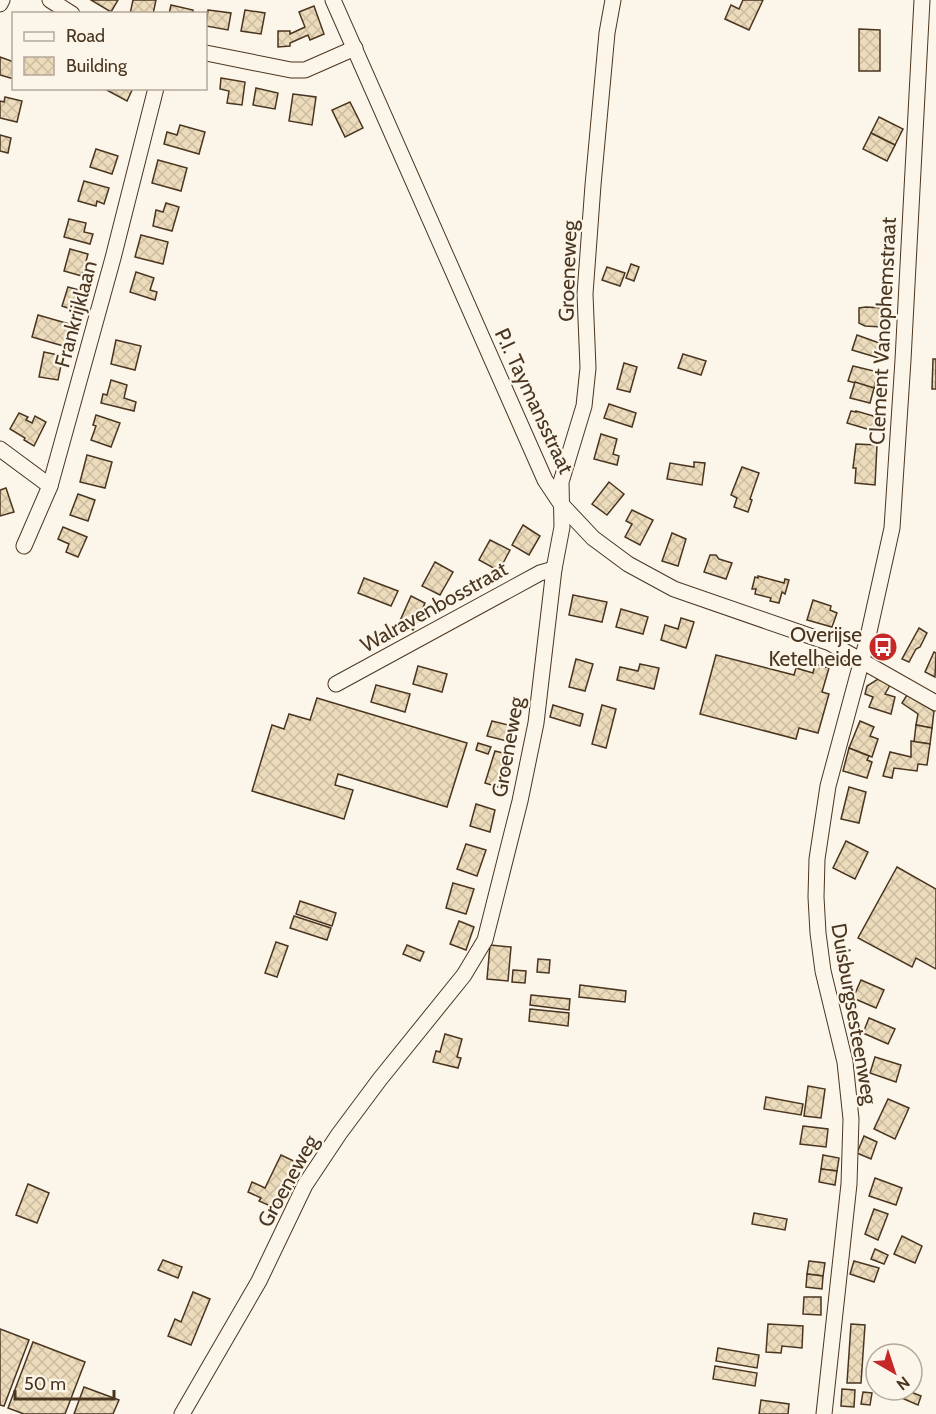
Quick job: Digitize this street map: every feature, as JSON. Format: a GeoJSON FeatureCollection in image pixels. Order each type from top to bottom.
{"type":"FeatureCollection","features":[{"type":"Feature","properties":{"kind":"street"},"geometry":{"type":"LineString","coordinates":[[50,0],[69,12]]}},
{"type":"Feature","properties":{"kind":"street","name":"P.I. Taymansstraat"},"geometry":{"type":"LineString","coordinates":[[333,0],[545,480],[561,504],[593,538],[627,564],[674,588],[830,643],[936,703]]}},
{"type":"Feature","properties":{"kind":"street","name":"Groeneweg"},"geometry":{"type":"LineString","coordinates":[[182,1414],[259,1281],[304,1185],[380,1079],[464,975],[485,939],[520,801],[536,723],[554,569],[562,527],[561,482],[584,406],[588,368],[585,294],[607,33],[613,0]]}},
{"type":"Feature","properties":{"kind":"street","name":"Clement Vanophemstraat"},"geometry":{"type":"LineString","coordinates":[[861,661],[886,563],[896,492],[922,0]]}},
{"type":"Feature","properties":{"kind":"street"},"geometry":{"type":"LineString","coordinates":[[207,54],[291,70],[305,70],[355,48]]}},
{"type":"Feature","properties":{"kind":"street","name":"Frankrijklaan"},"geometry":{"type":"LineString","coordinates":[[24,546],[50,486],[113,258],[155,90]]}},
{"type":"Feature","properties":{"kind":"street"},"geometry":{"type":"LineString","coordinates":[[0,449],[50,486]]}},
{"type":"Feature","properties":{"kind":"street","name":"Walravenbosstraat"},"geometry":{"type":"LineString","coordinates":[[336,684],[540,573],[554,569]]}},
{"type":"Feature","properties":{"kind":"street","name":"Duisburgsesteenweg"},"geometry":{"type":"LineString","coordinates":[[824,1414],[849,1184],[851,1129],[845,1062],[823,971],[818,933],[817,859],[828,786],[861,661]]}},
{"type":"Feature","properties":{"kind":"building"},"geometry":{"type":"Polygon","coordinates":[[[91,0],[118,0],[111,12],[91,0]]]}},
{"type":"Feature","properties":{"kind":"building"},"geometry":{"type":"Polygon","coordinates":[[[133,0],[156,0],[153,12],[130,12],[133,0]]]}},
{"type":"Feature","properties":{"kind":"building"},"geometry":{"type":"Polygon","coordinates":[[[743,0],[763,0],[749,30],[725,19],[731,5],[739,9],[743,0]]]}},
{"type":"Feature","properties":{"kind":"building"},"geometry":{"type":"Polygon","coordinates":[[[171,5],[193,10],[193,12],[169,12],[171,5]]]}},
{"type":"Feature","properties":{"kind":"building"},"geometry":{"type":"Polygon","coordinates":[[[314,6],[324,34],[310,40],[308,35],[290,43],[290,46],[278,47],[278,31],[290,31],[290,34],[305,27],[299,12],[314,6]]]}},
{"type":"Feature","properties":{"kind":"building"},"geometry":{"type":"Polygon","coordinates":[[[208,10],[231,13],[228,30],[207,26],[208,10]]]}},
{"type":"Feature","properties":{"kind":"building"},"geometry":{"type":"Polygon","coordinates":[[[245,10],[265,13],[261,34],[241,31],[245,10]]]}},
{"type":"Feature","properties":{"kind":"building"},"geometry":{"type":"Polygon","coordinates":[[[859,29],[880,30],[880,71],[859,71],[859,29]]]}},
{"type":"Feature","properties":{"kind":"building"},"geometry":{"type":"Polygon","coordinates":[[[0,57],[12,61],[12,78],[0,75],[0,57]]]}},
{"type":"Feature","properties":{"kind":"building"},"geometry":{"type":"Polygon","coordinates":[[[221,78],[245,82],[242,105],[227,103],[229,91],[220,89],[221,78]]]}},
{"type":"Feature","properties":{"kind":"building"},"geometry":{"type":"Polygon","coordinates":[[[256,88],[278,93],[275,109],[253,105],[256,88]]]}},
{"type":"Feature","properties":{"kind":"building"},"geometry":{"type":"Polygon","coordinates":[[[107,90],[132,90],[127,101],[107,90]]]}},
{"type":"Feature","properties":{"kind":"building"},"geometry":{"type":"Polygon","coordinates":[[[293,94],[316,97],[312,125],[289,121],[293,94]]]}},
{"type":"Feature","properties":{"kind":"building"},"geometry":{"type":"Polygon","coordinates":[[[5,97],[22,101],[17,122],[0,118],[0,101],[4,102],[5,97]]]}},
{"type":"Feature","properties":{"kind":"building"},"geometry":{"type":"Polygon","coordinates":[[[350,102],[363,128],[345,137],[332,110],[350,102]]]}},
{"type":"Feature","properties":{"kind":"building"},"geometry":{"type":"Polygon","coordinates":[[[879,117],[903,129],[895,145],[871,133],[879,117]]]}},
{"type":"Feature","properties":{"kind":"building"},"geometry":{"type":"Polygon","coordinates":[[[180,125],[205,132],[199,154],[164,144],[167,132],[177,135],[180,125]]]}},
{"type":"Feature","properties":{"kind":"building"},"geometry":{"type":"Polygon","coordinates":[[[871,133],[895,145],[887,161],[863,149],[871,133]]]}},
{"type":"Feature","properties":{"kind":"building"},"geometry":{"type":"Polygon","coordinates":[[[0,135],[11,138],[8,153],[0,151],[0,135]]]}},
{"type":"Feature","properties":{"kind":"building"},"geometry":{"type":"Polygon","coordinates":[[[96,149],[118,156],[112,174],[90,167],[96,149]]]}},
{"type":"Feature","properties":{"kind":"building"},"geometry":{"type":"Polygon","coordinates":[[[158,160],[187,168],[181,191],[152,183],[158,160]]]}},
{"type":"Feature","properties":{"kind":"building"},"geometry":{"type":"Polygon","coordinates":[[[84,181],[109,188],[104,204],[97,201],[96,206],[78,201],[84,181]]]}},
{"type":"Feature","properties":{"kind":"building"},"geometry":{"type":"Polygon","coordinates":[[[166,203],[179,207],[172,231],[153,226],[156,210],[163,212],[166,203]]]}},
{"type":"Feature","properties":{"kind":"building"},"geometry":{"type":"Polygon","coordinates":[[[69,219],[86,223],[84,232],[93,234],[90,244],[64,237],[69,219]]]}},
{"type":"Feature","properties":{"kind":"building"},"geometry":{"type":"Polygon","coordinates":[[[141,235],[168,242],[163,264],[135,257],[141,235]]]}},
{"type":"Feature","properties":{"kind":"building"},"geometry":{"type":"Polygon","coordinates":[[[70,249],[88,254],[82,276],[64,271],[70,249]]]}},
{"type":"Feature","properties":{"kind":"building"},"geometry":{"type":"Polygon","coordinates":[[[631,264],[639,267],[634,281],[626,278],[631,264]]]}},
{"type":"Feature","properties":{"kind":"building"},"geometry":{"type":"Polygon","coordinates":[[[607,267],[625,273],[620,286],[602,280],[607,267]]]}},
{"type":"Feature","properties":{"kind":"building"},"geometry":{"type":"Polygon","coordinates":[[[136,272],[154,278],[150,290],[157,292],[155,300],[130,292],[136,272]]]}},
{"type":"Feature","properties":{"kind":"building"},"geometry":{"type":"Polygon","coordinates":[[[68,287],[79,290],[73,310],[62,306],[68,287]]]}},
{"type":"Feature","properties":{"kind":"building"},"geometry":{"type":"Polygon","coordinates":[[[859,308],[883,308],[882,327],[865,326],[859,323],[859,308]]]}},
{"type":"Feature","properties":{"kind":"building"},"geometry":{"type":"Polygon","coordinates":[[[38,315],[73,325],[67,347],[32,337],[38,315]]]}},
{"type":"Feature","properties":{"kind":"building"},"geometry":{"type":"Polygon","coordinates":[[[857,335],[882,344],[879,358],[852,350],[857,335]]]}},
{"type":"Feature","properties":{"kind":"building"},"geometry":{"type":"Polygon","coordinates":[[[116,340],[141,346],[135,370],[111,364],[116,340]]]}},
{"type":"Feature","properties":{"kind":"building"},"geometry":{"type":"Polygon","coordinates":[[[44,352],[63,356],[58,380],[39,377],[44,352]]]}},
{"type":"Feature","properties":{"kind":"building"},"geometry":{"type":"Polygon","coordinates":[[[683,354],[706,361],[701,375],[678,368],[683,354]]]}},
{"type":"Feature","properties":{"kind":"building"},"geometry":{"type":"Polygon","coordinates":[[[933,359],[936,359],[936,389],[932,389],[933,359]]]}},
{"type":"Feature","properties":{"kind":"building"},"geometry":{"type":"Polygon","coordinates":[[[624,363],[637,367],[630,392],[617,389],[624,363]]]}},
{"type":"Feature","properties":{"kind":"building"},"geometry":{"type":"Polygon","coordinates":[[[853,366],[878,372],[874,388],[848,381],[853,366]]]}},
{"type":"Feature","properties":{"kind":"building"},"geometry":{"type":"Polygon","coordinates":[[[111,380],[127,385],[124,398],[136,402],[134,411],[101,403],[103,394],[107,395],[111,380]]]}},
{"type":"Feature","properties":{"kind":"building"},"geometry":{"type":"Polygon","coordinates":[[[855,382],[874,388],[870,403],[850,398],[855,382]]]}},
{"type":"Feature","properties":{"kind":"building"},"geometry":{"type":"Polygon","coordinates":[[[609,404],[636,413],[632,427],[604,418],[609,404]]]}},
{"type":"Feature","properties":{"kind":"building"},"geometry":{"type":"Polygon","coordinates":[[[851,411],[877,417],[874,431],[847,423],[851,411]]]}},
{"type":"Feature","properties":{"kind":"building"},"geometry":{"type":"Polygon","coordinates":[[[19,413],[28,417],[26,420],[32,423],[35,416],[46,422],[34,446],[10,429],[19,413]]]}},
{"type":"Feature","properties":{"kind":"building"},"geometry":{"type":"Polygon","coordinates":[[[96,415],[120,423],[111,447],[91,440],[96,426],[93,425],[96,415]]]}},
{"type":"Feature","properties":{"kind":"building"},"geometry":{"type":"Polygon","coordinates":[[[601,434],[617,439],[613,454],[619,456],[617,465],[594,459],[601,434]]]}},
{"type":"Feature","properties":{"kind":"building"},"geometry":{"type":"Polygon","coordinates":[[[856,444],[877,445],[875,485],[855,483],[856,468],[853,468],[856,444]]]}},
{"type":"Feature","properties":{"kind":"building"},"geometry":{"type":"Polygon","coordinates":[[[87,455],[112,462],[105,488],[80,482],[87,455]]]}},
{"type":"Feature","properties":{"kind":"building"},"geometry":{"type":"Polygon","coordinates":[[[694,462],[705,463],[702,485],[667,479],[670,463],[694,467],[694,462]]]}},
{"type":"Feature","properties":{"kind":"building"},"geometry":{"type":"Polygon","coordinates":[[[742,467],[759,473],[748,512],[734,507],[737,498],[731,495],[742,467]]]}},
{"type":"Feature","properties":{"kind":"building"},"geometry":{"type":"Polygon","coordinates":[[[609,482],[624,494],[607,515],[592,504],[609,482]]]}},
{"type":"Feature","properties":{"kind":"building"},"geometry":{"type":"Polygon","coordinates":[[[6,488],[14,512],[0,516],[0,490],[6,488]]]}},
{"type":"Feature","properties":{"kind":"building"},"geometry":{"type":"Polygon","coordinates":[[[78,494],[95,500],[88,521],[70,515],[78,494]]]}},
{"type":"Feature","properties":{"kind":"building"},"geometry":{"type":"Polygon","coordinates":[[[632,510],[653,520],[640,545],[625,537],[632,524],[626,521],[632,510]]]}},
{"type":"Feature","properties":{"kind":"building"},"geometry":{"type":"Polygon","coordinates":[[[523,525],[540,536],[529,555],[512,545],[523,525]]]}},
{"type":"Feature","properties":{"kind":"building"},"geometry":{"type":"Polygon","coordinates":[[[63,527],[87,537],[78,557],[66,552],[69,544],[58,539],[63,527]]]}},
{"type":"Feature","properties":{"kind":"building"},"geometry":{"type":"Polygon","coordinates":[[[672,533],[686,539],[678,566],[662,561],[672,533]]]}},
{"type":"Feature","properties":{"kind":"building"},"geometry":{"type":"Polygon","coordinates":[[[490,540],[510,550],[499,571],[479,560],[490,540]]]}},
{"type":"Feature","properties":{"kind":"building"},"geometry":{"type":"Polygon","coordinates":[[[710,555],[716,555],[719,559],[732,563],[726,579],[704,572],[710,555]]]}},
{"type":"Feature","properties":{"kind":"building"},"geometry":{"type":"Polygon","coordinates":[[[435,562],[453,572],[440,595],[422,586],[435,562]]]}},
{"type":"Feature","properties":{"kind":"building"},"geometry":{"type":"Polygon","coordinates":[[[758,576],[784,583],[785,579],[789,580],[785,594],[782,592],[779,603],[770,601],[771,598],[755,594],[756,589],[752,589],[755,577],[758,578],[758,576]]]}},
{"type":"Feature","properties":{"kind":"building"},"geometry":{"type":"Polygon","coordinates":[[[364,578],[398,591],[391,606],[358,593],[364,578]]]}},
{"type":"Feature","properties":{"kind":"building"},"geometry":{"type":"Polygon","coordinates":[[[573,595],[607,602],[602,622],[569,615],[573,595]]]}},
{"type":"Feature","properties":{"kind":"building"},"geometry":{"type":"Polygon","coordinates":[[[411,596],[425,603],[413,630],[399,623],[411,596]]]}},
{"type":"Feature","properties":{"kind":"building"},"geometry":{"type":"Polygon","coordinates":[[[813,600],[831,606],[830,610],[837,613],[832,627],[807,620],[813,600]]]}},
{"type":"Feature","properties":{"kind":"building"},"geometry":{"type":"Polygon","coordinates":[[[621,609],[648,617],[643,634],[616,627],[621,609]]]}},
{"type":"Feature","properties":{"kind":"building"},"geometry":{"type":"Polygon","coordinates":[[[681,618],[694,622],[686,648],[661,640],[665,625],[678,629],[681,618]]]}},
{"type":"Feature","properties":{"kind":"building"},"geometry":{"type":"Polygon","coordinates":[[[919,628],[927,633],[909,662],[902,659],[919,628]]]}},
{"type":"Feature","properties":{"kind":"building"},"geometry":{"type":"Polygon","coordinates":[[[934,652],[936,653],[935,677],[925,672],[934,652]]]}},
{"type":"Feature","properties":{"kind":"building"},"geometry":{"type":"Polygon","coordinates":[[[716,655],[794,675],[796,668],[813,673],[815,664],[829,668],[822,692],[829,694],[818,733],[799,728],[796,739],[700,714],[716,655]]]}},
{"type":"Feature","properties":{"kind":"building"},"geometry":{"type":"Polygon","coordinates":[[[576,659],[593,664],[585,691],[569,687],[576,659]]]}},
{"type":"Feature","properties":{"kind":"building"},"geometry":{"type":"Polygon","coordinates":[[[640,664],[659,668],[654,689],[617,680],[620,667],[638,671],[640,664]]]}},
{"type":"Feature","properties":{"kind":"building"},"geometry":{"type":"Polygon","coordinates":[[[418,666],[447,674],[442,692],[413,684],[418,666]]]}},
{"type":"Feature","properties":{"kind":"building"},"geometry":{"type":"Polygon","coordinates":[[[878,679],[890,685],[885,694],[895,697],[891,714],[869,707],[873,697],[865,694],[867,686],[878,679]]]}},
{"type":"Feature","properties":{"kind":"building"},"geometry":{"type":"Polygon","coordinates":[[[376,685],[410,694],[405,712],[371,702],[376,685]]]}},
{"type":"Feature","properties":{"kind":"building"},"geometry":{"type":"Polygon","coordinates":[[[907,695],[934,711],[932,728],[916,725],[918,714],[902,703],[907,695]]]}},
{"type":"Feature","properties":{"kind":"building"},"geometry":{"type":"Polygon","coordinates":[[[317,698],[467,743],[447,807],[338,774],[335,785],[353,790],[344,819],[252,791],[272,725],[284,729],[289,714],[310,720],[317,698]]]}},
{"type":"Feature","properties":{"kind":"building"},"geometry":{"type":"Polygon","coordinates":[[[553,705],[583,714],[580,726],[550,717],[553,705]]]}},
{"type":"Feature","properties":{"kind":"building"},"geometry":{"type":"Polygon","coordinates":[[[602,705],[616,709],[606,748],[592,744],[602,705]]]}},
{"type":"Feature","properties":{"kind":"building"},"geometry":{"type":"Polygon","coordinates":[[[492,721],[516,727],[511,742],[487,736],[492,721]]]}},
{"type":"Feature","properties":{"kind":"building"},"geometry":{"type":"Polygon","coordinates":[[[860,721],[874,727],[870,736],[878,739],[872,757],[849,748],[860,721]]]}},
{"type":"Feature","properties":{"kind":"building"},"geometry":{"type":"Polygon","coordinates":[[[916,725],[932,728],[930,744],[914,742],[916,725]]]}},
{"type":"Feature","properties":{"kind":"building"},"geometry":{"type":"Polygon","coordinates":[[[911,741],[930,744],[927,765],[918,764],[917,771],[894,768],[892,778],[883,776],[890,752],[911,757],[911,741]]]}},
{"type":"Feature","properties":{"kind":"building"},"geometry":{"type":"Polygon","coordinates":[[[478,743],[491,747],[488,754],[476,750],[478,743]]]}},
{"type":"Feature","properties":{"kind":"building"},"geometry":{"type":"Polygon","coordinates":[[[849,748],[869,756],[867,760],[872,762],[867,778],[843,771],[849,748]]]}},
{"type":"Feature","properties":{"kind":"building"},"geometry":{"type":"Polygon","coordinates":[[[495,751],[511,755],[501,788],[485,783],[495,751]]]}},
{"type":"Feature","properties":{"kind":"building"},"geometry":{"type":"Polygon","coordinates":[[[849,787],[866,792],[859,823],[841,819],[849,787]]]}},
{"type":"Feature","properties":{"kind":"building"},"geometry":{"type":"Polygon","coordinates":[[[476,804],[495,810],[490,832],[470,826],[476,804]]]}},
{"type":"Feature","properties":{"kind":"building"},"geometry":{"type":"Polygon","coordinates":[[[846,841],[868,852],[855,879],[833,868],[846,841]]]}},
{"type":"Feature","properties":{"kind":"building"},"geometry":{"type":"Polygon","coordinates":[[[466,844],[486,850],[477,876],[457,869],[466,844]]]}},
{"type":"Feature","properties":{"kind":"building"},"geometry":{"type":"Polygon","coordinates":[[[897,867],[936,889],[936,969],[916,958],[912,967],[858,938],[897,867]]]}},
{"type":"Feature","properties":{"kind":"building"},"geometry":{"type":"Polygon","coordinates":[[[453,883],[474,889],[466,914],[446,908],[453,883]]]}},
{"type":"Feature","properties":{"kind":"building"},"geometry":{"type":"Polygon","coordinates":[[[300,901],[336,913],[332,926],[296,914],[300,901]]]}},
{"type":"Feature","properties":{"kind":"building"},"geometry":{"type":"Polygon","coordinates":[[[294,916],[331,928],[327,940],[290,928],[294,916]]]}},
{"type":"Feature","properties":{"kind":"building"},"geometry":{"type":"Polygon","coordinates":[[[459,921],[474,927],[466,950],[450,944],[459,921]]]}},
{"type":"Feature","properties":{"kind":"building"},"geometry":{"type":"Polygon","coordinates":[[[276,942],[288,946],[277,977],[265,973],[276,942]]]}},
{"type":"Feature","properties":{"kind":"building"},"geometry":{"type":"Polygon","coordinates":[[[407,945],[424,952],[420,961],[403,954],[407,945]]]}},
{"type":"Feature","properties":{"kind":"building"},"geometry":{"type":"Polygon","coordinates":[[[490,945],[511,947],[508,981],[487,979],[490,945]]]}},
{"type":"Feature","properties":{"kind":"building"},"geometry":{"type":"Polygon","coordinates":[[[538,959],[550,960],[549,973],[537,972],[538,959]]]}},
{"type":"Feature","properties":{"kind":"building"},"geometry":{"type":"Polygon","coordinates":[[[513,970],[526,971],[525,983],[512,982],[513,970]]]}},
{"type":"Feature","properties":{"kind":"building"},"geometry":{"type":"Polygon","coordinates":[[[861,980],[884,990],[876,1008],[853,998],[861,980]]]}},
{"type":"Feature","properties":{"kind":"building"},"geometry":{"type":"Polygon","coordinates":[[[580,985],[626,991],[625,1002],[579,997],[580,985]]]}},
{"type":"Feature","properties":{"kind":"building"},"geometry":{"type":"Polygon","coordinates":[[[531,995],[570,999],[569,1010],[530,1005],[531,995]]]}},
{"type":"Feature","properties":{"kind":"building"},"geometry":{"type":"Polygon","coordinates":[[[530,1009],[569,1013],[568,1026],[529,1021],[530,1009]]]}},
{"type":"Feature","properties":{"kind":"building"},"geometry":{"type":"Polygon","coordinates":[[[869,1018],[895,1029],[888,1044],[863,1033],[869,1018]]]}},
{"type":"Feature","properties":{"kind":"building"},"geometry":{"type":"Polygon","coordinates":[[[445,1034],[462,1039],[457,1057],[461,1058],[458,1068],[433,1062],[436,1051],[440,1052],[445,1034]]]}},
{"type":"Feature","properties":{"kind":"building"},"geometry":{"type":"Polygon","coordinates":[[[875,1057],[901,1065],[896,1082],[870,1073],[875,1057]]]}},
{"type":"Feature","properties":{"kind":"building"},"geometry":{"type":"Polygon","coordinates":[[[808,1086],[825,1089],[821,1118],[804,1116],[808,1086]]]}},
{"type":"Feature","properties":{"kind":"building"},"geometry":{"type":"Polygon","coordinates":[[[766,1097],[803,1104],[801,1115],[764,1109],[766,1097]]]}},
{"type":"Feature","properties":{"kind":"building"},"geometry":{"type":"Polygon","coordinates":[[[888,1099],[909,1108],[895,1139],[874,1129],[888,1099]]]}},
{"type":"Feature","properties":{"kind":"building"},"geometry":{"type":"Polygon","coordinates":[[[803,1126],[828,1129],[826,1147],[800,1144],[803,1126]]]}},
{"type":"Feature","properties":{"kind":"building"},"geometry":{"type":"Polygon","coordinates":[[[864,1136],[877,1142],[871,1159],[857,1153],[864,1136]]]}},
{"type":"Feature","properties":{"kind":"building"},"geometry":{"type":"Polygon","coordinates":[[[281,1155],[298,1163],[291,1178],[296,1180],[292,1190],[287,1187],[277,1209],[259,1201],[261,1198],[248,1192],[252,1182],[265,1188],[281,1155]]]}},
{"type":"Feature","properties":{"kind":"building"},"geometry":{"type":"Polygon","coordinates":[[[823,1155],[839,1158],[837,1171],[821,1169],[823,1155]]]}},
{"type":"Feature","properties":{"kind":"building"},"geometry":{"type":"Polygon","coordinates":[[[821,1169],[837,1171],[835,1185],[819,1182],[821,1169]]]}},
{"type":"Feature","properties":{"kind":"building"},"geometry":{"type":"Polygon","coordinates":[[[875,1178],[902,1188],[896,1205],[869,1196],[875,1178]]]}},
{"type":"Feature","properties":{"kind":"building"},"geometry":{"type":"Polygon","coordinates":[[[28,1184],[49,1193],[37,1223],[16,1215],[28,1184]]]}},
{"type":"Feature","properties":{"kind":"building"},"geometry":{"type":"Polygon","coordinates":[[[874,1209],[888,1214],[878,1240],[865,1234],[874,1209]]]}},
{"type":"Feature","properties":{"kind":"building"},"geometry":{"type":"Polygon","coordinates":[[[754,1213],[787,1219],[785,1230],[752,1224],[754,1213]]]}},
{"type":"Feature","properties":{"kind":"building"},"geometry":{"type":"Polygon","coordinates":[[[902,1236],[922,1246],[915,1263],[894,1254],[902,1236]]]}},
{"type":"Feature","properties":{"kind":"building"},"geometry":{"type":"Polygon","coordinates":[[[875,1249],[888,1255],[884,1264],[871,1259],[875,1249]]]}},
{"type":"Feature","properties":{"kind":"building"},"geometry":{"type":"Polygon","coordinates":[[[163,1260],[182,1267],[178,1278],[158,1270],[163,1260]]]}},
{"type":"Feature","properties":{"kind":"building"},"geometry":{"type":"Polygon","coordinates":[[[809,1261],[825,1263],[823,1276],[807,1274],[809,1261]]]}},
{"type":"Feature","properties":{"kind":"building"},"geometry":{"type":"Polygon","coordinates":[[[854,1261],[879,1268],[874,1282],[850,1274],[854,1261]]]}},
{"type":"Feature","properties":{"kind":"building"},"geometry":{"type":"Polygon","coordinates":[[[807,1274],[823,1276],[822,1289],[806,1287],[807,1274]]]}},
{"type":"Feature","properties":{"kind":"building"},"geometry":{"type":"Polygon","coordinates":[[[193,1292],[210,1299],[191,1345],[168,1336],[175,1319],[181,1322],[193,1292]]]}},
{"type":"Feature","properties":{"kind":"building"},"geometry":{"type":"Polygon","coordinates":[[[804,1297],[821,1297],[821,1315],[803,1314],[804,1297]]]}},
{"type":"Feature","properties":{"kind":"building"},"geometry":{"type":"Polygon","coordinates":[[[768,1324],[803,1326],[802,1348],[782,1346],[781,1353],[766,1352],[768,1324]]]}},
{"type":"Feature","properties":{"kind":"building"},"geometry":{"type":"Polygon","coordinates":[[[851,1324],[865,1325],[861,1383],[847,1383],[851,1324]]]}},
{"type":"Feature","properties":{"kind":"building"},"geometry":{"type":"Polygon","coordinates":[[[0,1329],[29,1340],[4,1406],[0,1405],[0,1329]]]}},
{"type":"Feature","properties":{"kind":"building"},"geometry":{"type":"Polygon","coordinates":[[[33,1342],[85,1362],[65,1414],[24,1414],[8,1408],[33,1342]]]}},
{"type":"Feature","properties":{"kind":"building"},"geometry":{"type":"Polygon","coordinates":[[[718,1348],[759,1355],[757,1368],[716,1361],[718,1348]]]}},
{"type":"Feature","properties":{"kind":"building"},"geometry":{"type":"Polygon","coordinates":[[[715,1366],[757,1373],[755,1386],[713,1379],[715,1366]]]}},
{"type":"Feature","properties":{"kind":"building"},"geometry":{"type":"Polygon","coordinates":[[[84,1387],[119,1400],[113,1414],[74,1414],[84,1387]]]}},
{"type":"Feature","properties":{"kind":"building"},"geometry":{"type":"Polygon","coordinates":[[[842,1389],[855,1390],[854,1407],[841,1406],[842,1389]]]}},
{"type":"Feature","properties":{"kind":"building"},"geometry":{"type":"Polygon","coordinates":[[[864,1392],[864,1402],[870,1402],[870,1405],[861,1404],[864,1392]]]}},
{"type":"Feature","properties":{"kind":"building"},"geometry":{"type":"Polygon","coordinates":[[[761,1400],[789,1404],[788,1414],[759,1414],[761,1400]]]}},
{"type":"Feature","properties":{"kind":"place","name":"Overijse Ketelheide"},"geometry":{"type":"Point","coordinates":[883,647]}}]}
